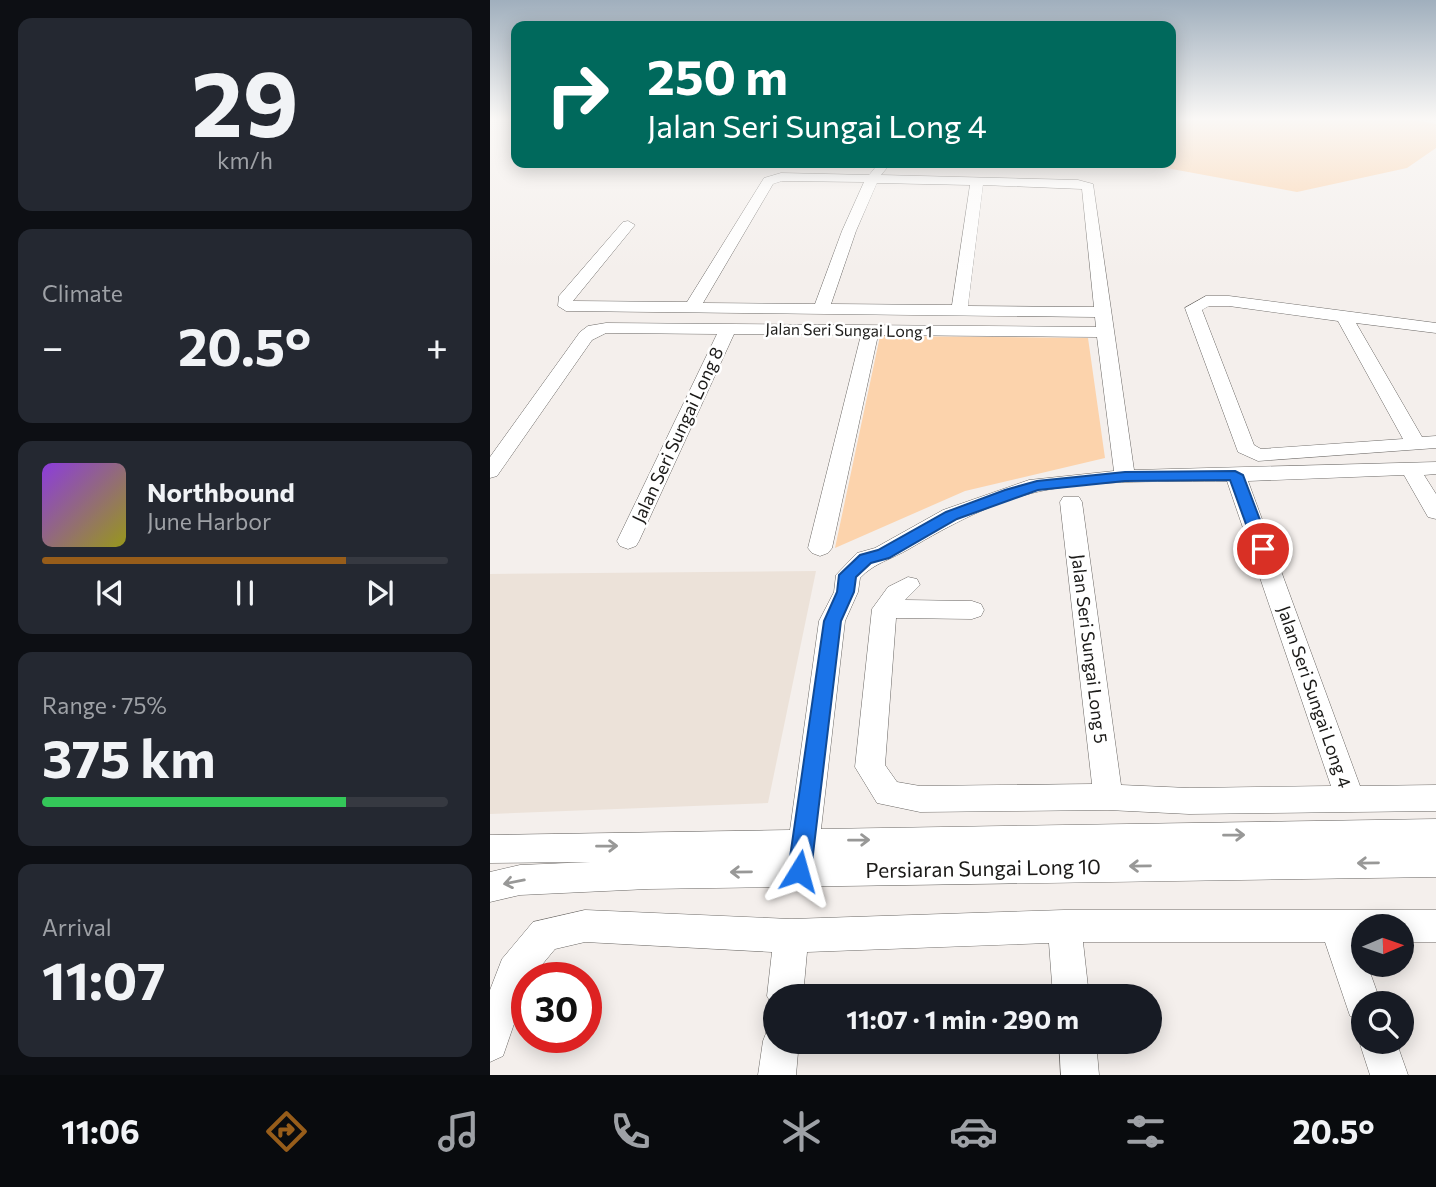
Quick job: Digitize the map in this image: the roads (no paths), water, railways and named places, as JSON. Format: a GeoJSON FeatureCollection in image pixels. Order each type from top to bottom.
{"type":"FeatureCollection","features":[{"type":"Feature","properties":{"kind":"street"},"geometry":{"type":"LineString","coordinates":[[821,310],[872,179],[880,169]]}},
{"type":"Feature","properties":{"kind":"street"},"geometry":{"type":"LineString","coordinates":[[691,309],[768,181],[781,177],[1078,184],[1088,187],[1101,312],[1125,476]]}},
{"type":"Feature","properties":{"kind":"street"},"geometry":{"type":"LineString","coordinates":[[959,311],[977,182]]}},
{"type":"Feature","properties":{"kind":"street"},"geometry":{"type":"LineString","coordinates":[[628,225],[565,299],[566,306],[1101,312]]}},
{"type":"Feature","properties":{"kind":"street"},"geometry":{"type":"LineString","coordinates":[[1343,317],[1426,443],[1253,454],[1245,448],[1193,308],[1206,301],[1229,301],[1436,328]]}},
{"type":"Feature","properties":{"kind":"street","name":"Jalan Seri Sungai Long 8"},"geometry":{"type":"LineString","coordinates":[[628,541],[728,329]]}},
{"type":"Feature","properties":{"kind":"street","name":"Jalan Seri Sungai Long 1"},"geometry":{"type":"LineString","coordinates":[[490,472],[586,336],[594,330],[1104,332]]}},
{"type":"Feature","properties":{"kind":"street"},"geometry":{"type":"LineString","coordinates":[[820,548],[871,330]]}},
{"type":"Feature","properties":{"kind":"street"},"geometry":{"type":"LineString","coordinates":[[801,856],[832,621],[846,592],[870,575],[883,554],[951,515],[1010,493],[1050,484],[1125,476],[1436,468]]}},
{"type":"Feature","properties":{"kind":"street"},"geometry":{"type":"LineString","coordinates":[[1410,470],[1436,512]]}},
{"type":"Feature","properties":{"kind":"street","name":"Jalan Seri Sungai Long 4"},"geometry":{"type":"LineString","coordinates":[[1235,475],[1350,799]]}},
{"type":"Feature","properties":{"kind":"street","name":"Jalan Seri Sungai Long 5"},"geometry":{"type":"LineString","coordinates":[[1071,502],[1108,797]]}},
{"type":"Feature","properties":{"kind":"street"},"geometry":{"type":"LineString","coordinates":[[908,585],[897,593],[884,609],[870,767],[888,794],[920,799],[1108,797],[1188,801],[1436,798]]}},
{"type":"Feature","properties":{"kind":"street"},"geometry":{"type":"LineString","coordinates":[[884,609],[972,610]]}},
{"type":"Feature","properties":{"kind":"street","name":"Persiaran Sungai Long 10"},"geometry":{"type":"LineString","coordinates":[[490,887],[520,880],[801,856],[1436,833]]}},
{"type":"Feature","properties":{"kind":"street","name":"Persiaran Sungai Long 10"},"geometry":{"type":"LineString","coordinates":[[490,849],[801,856],[1436,862]]}},
{"type":"Feature","properties":{"kind":"street"},"geometry":{"type":"LineString","coordinates":[[1336,925],[1359,991]]}},
{"type":"Feature","properties":{"kind":"street"},"geometry":{"type":"LineString","coordinates":[[490,1044],[514,971],[545,934],[585,926],[791,936],[1064,926],[1436,926]]}},
{"type":"Feature","properties":{"kind":"street"},"geometry":{"type":"LineString","coordinates":[[1064,926],[1071,984]]}},
{"type":"Feature","properties":{"kind":"street"},"geometry":{"type":"LineString","coordinates":[[786,984],[791,936]]}},
{"type":"Feature","properties":{"kind":"street"},"geometry":{"type":"LineString","coordinates":[[777,1075],[779,1054]]}},
{"type":"Feature","properties":{"kind":"street"},"geometry":{"type":"LineString","coordinates":[[1078,1054],[1080,1075]]}},
{"type":"Feature","properties":{"kind":"street"},"geometry":{"type":"LineString","coordinates":[[1382,1054],[1389,1075]]}}]}
